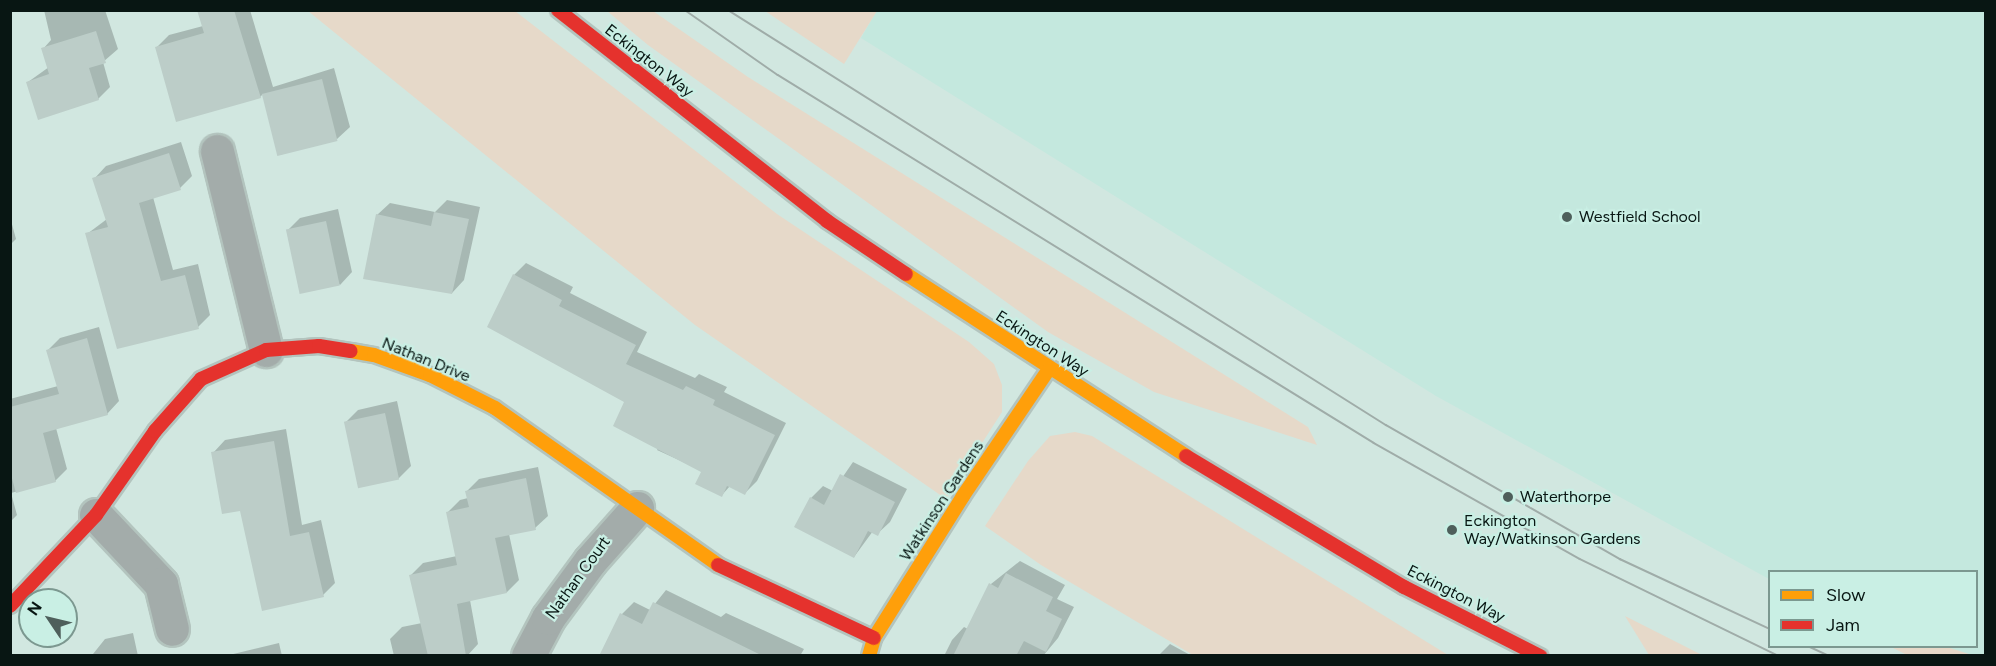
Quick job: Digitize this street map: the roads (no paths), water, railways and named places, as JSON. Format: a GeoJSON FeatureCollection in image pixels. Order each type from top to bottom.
{"type":"FeatureCollection","features":[{"type":"Feature","properties":{"kind":"street","name":"Eckington Way"},"geometry":{"type":"LineString","coordinates":[[558,10],[827,221],[1049,369],[1224,480],[1404,587],[1540,656]]}},
{"type":"Feature","properties":{"kind":"street"},"geometry":{"type":"LineString","coordinates":[[218,151],[266,350]]}},
{"type":"Feature","properties":{"kind":"street","name":"Nathan Drive"},"geometry":{"type":"LineString","coordinates":[[10,606],[96,515],[179,400],[201,379],[266,350],[319,346],[374,355],[430,375],[495,408],[723,568],[874,638]]}},
{"type":"Feature","properties":{"kind":"street","name":"Watkinson Gardens"},"geometry":{"type":"LineString","coordinates":[[869,656],[874,638],[1049,369]]}},
{"type":"Feature","properties":{"kind":"street","name":"Nathan Court"},"geometry":{"type":"LineString","coordinates":[[528,656],[548,618],[590,561],[638,508]]}},
{"type":"Feature","properties":{"kind":"street"},"geometry":{"type":"LineString","coordinates":[[96,515],[161,584],[172,629]]}},
{"type":"Feature","properties":{"kind":"tram line"},"geometry":{"type":"LineString","coordinates":[[685,10],[778,75],[1374,443],[1580,559],[1779,656]]}},
{"type":"Feature","properties":{"kind":"tram line"},"geometry":{"type":"LineString","coordinates":[[728,10],[1386,425],[1620,559],[1768,628]]}},
{"type":"Feature","properties":{"kind":"tram line"},"geometry":{"type":"LineString","coordinates":[[1812,648],[1829,656]]}},
{"type":"Feature","properties":{"kind":"place","name":"Westfield School"},"geometry":{"type":"Point","coordinates":[1567,217]}},
{"type":"Feature","properties":{"kind":"place","name":"Waterthorpe"},"geometry":{"type":"Point","coordinates":[1508,497]}},
{"type":"Feature","properties":{"kind":"place","name":"Eckington Way/Watkinson Gardens"},"geometry":{"type":"Point","coordinates":[1452,530]}}]}
